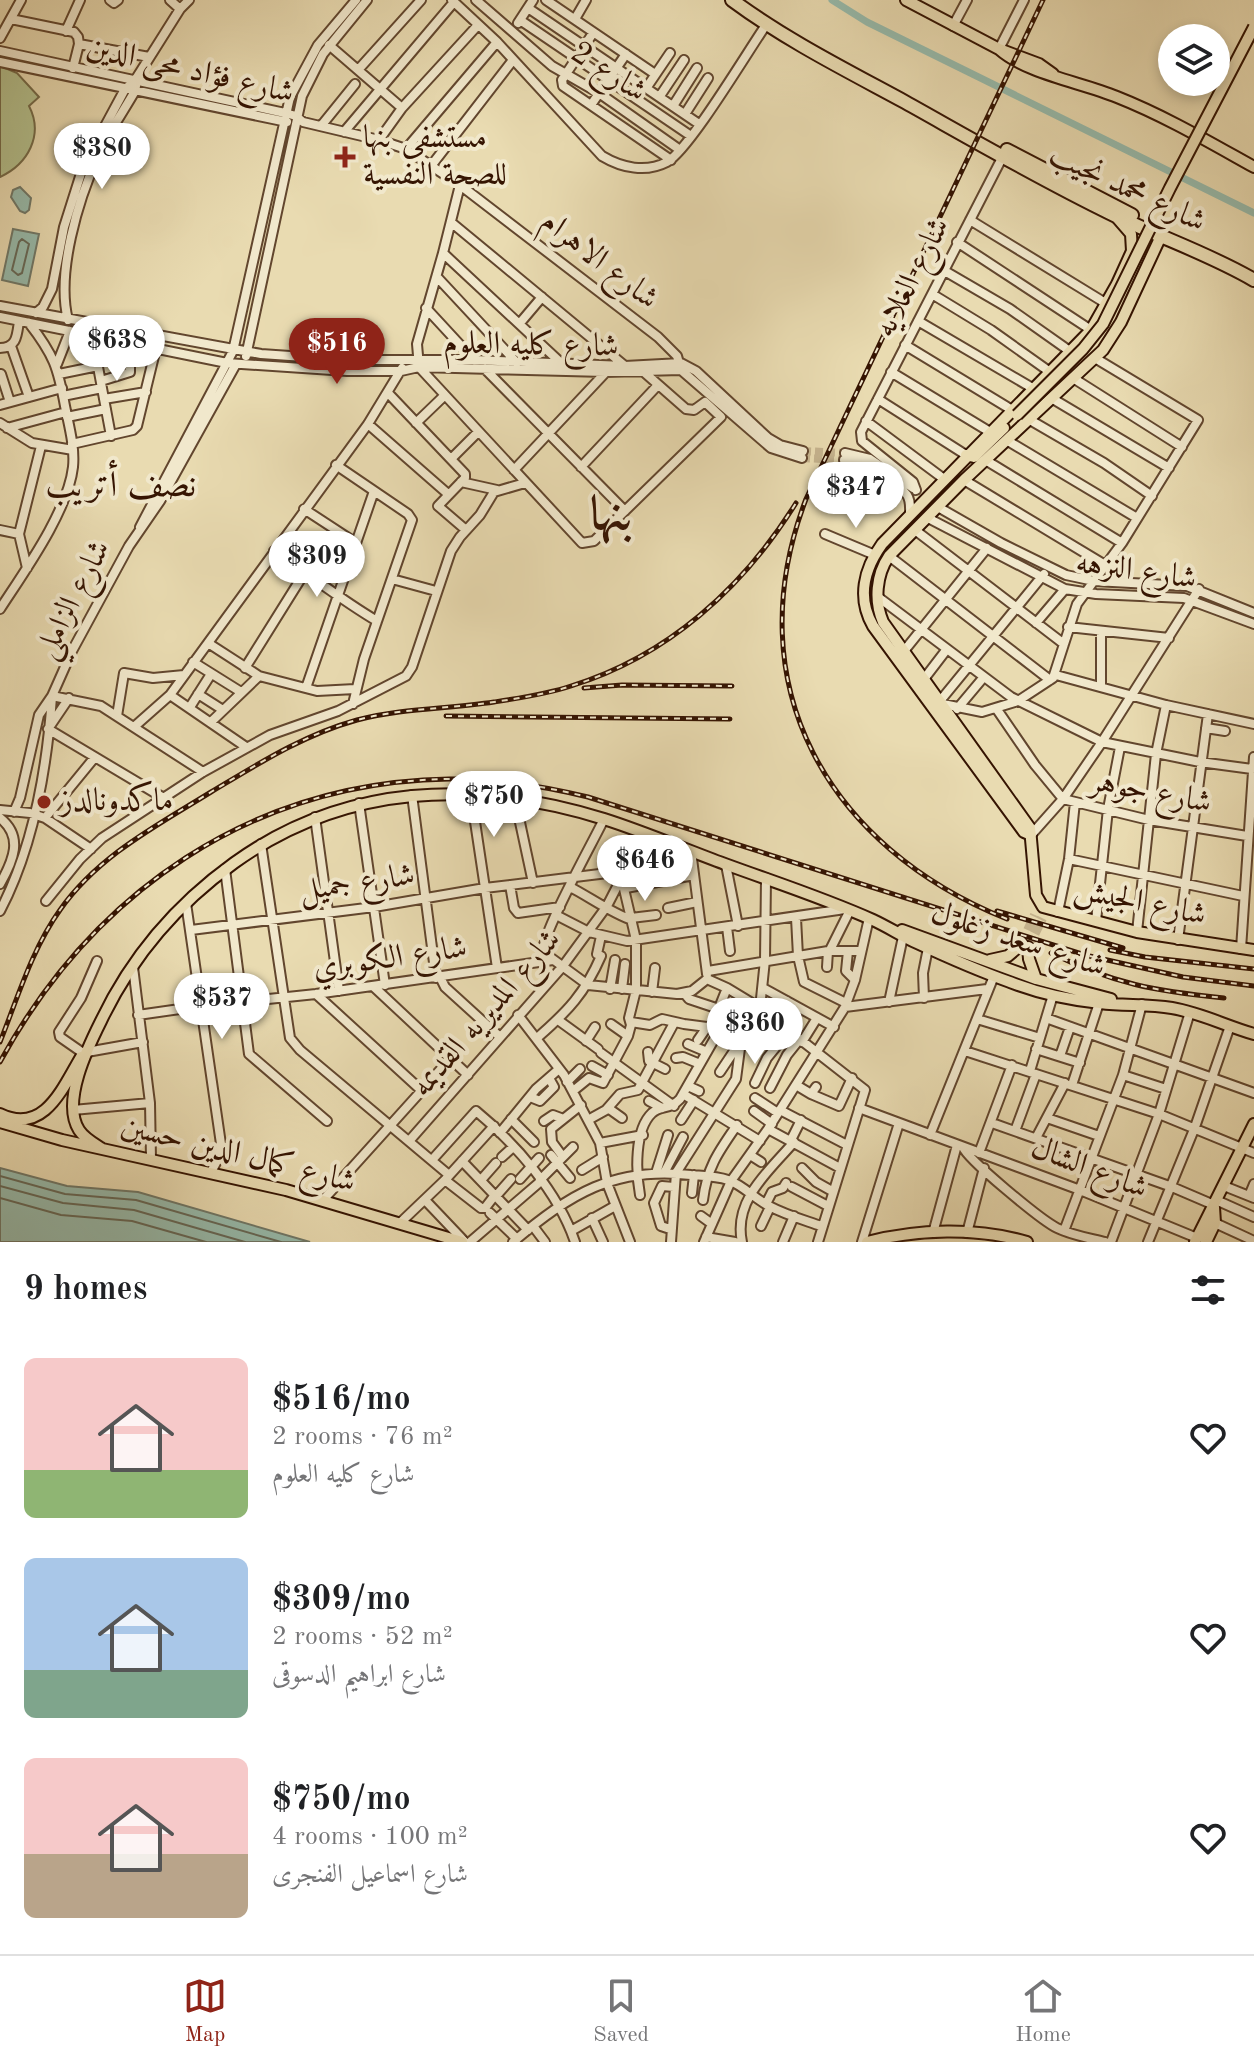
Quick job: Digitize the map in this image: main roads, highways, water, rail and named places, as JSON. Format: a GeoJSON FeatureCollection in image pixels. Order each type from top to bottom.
{"type":"FeatureCollection","features":[{"type":"Feature","properties":{"kind":"highway"},"geometry":{"type":"LineString","coordinates":[[732,0],[766,25],[981,140]]}},
{"type":"Feature","properties":{"kind":"highway"},"geometry":{"type":"LineString","coordinates":[[744,0],[818,51]]}},
{"type":"Feature","properties":{"kind":"highway","name":"شارع محمد نجيب"},"geometry":{"type":"LineString","coordinates":[[981,140],[1003,156],[1254,270]]}},
{"type":"Feature","properties":{"kind":"highway","name":"شارع محمد نجيب"},"geometry":{"type":"LineString","coordinates":[[981,140],[1113,215],[1204,253],[1254,280]]}},
{"type":"Feature","properties":{"kind":"main road"},"geometry":{"type":"LineString","coordinates":[[912,2],[999,49],[1018,63],[1131,102],[1254,167]]}},
{"type":"Feature","properties":{"kind":"main road"},"geometry":{"type":"LineString","coordinates":[[941,705],[881,618],[878,594],[882,570],[889,556],[964,480],[1008,441],[1008,433],[1020,416],[1098,332],[1254,27]]}},
{"type":"Feature","properties":{"kind":"main road"},"geometry":{"type":"LineString","coordinates":[[966,455],[976,456],[1074,367],[1108,328],[1254,40]]}},
{"type":"Feature","properties":{"kind":"main road"},"geometry":{"type":"LineString","coordinates":[[1020,416],[1034,389],[1091,330],[1128,260],[1132,243],[1128,230],[1113,215]]}},
{"type":"Feature","properties":{"kind":"main road"},"geometry":{"type":"LineString","coordinates":[[941,705],[870,621],[864,589],[872,559],[910,514],[990,432],[1053,399],[1095,358],[1121,322],[1161,236]]}},
{"type":"Feature","properties":{"kind":"main road"},"geometry":{"type":"LineString","coordinates":[[872,559],[873,569],[882,570]]}},
{"type":"Feature","properties":{"kind":"main road"},"geometry":{"type":"LineString","coordinates":[[864,589],[870,586],[878,594]]}},
{"type":"Feature","properties":{"kind":"main road","name":"شارع الجيش"},"geometry":{"type":"LineString","coordinates":[[941,705],[1024,832],[1031,835],[1036,895],[1041,912],[1058,912],[1178,940],[1254,950]]}},
{"type":"Feature","properties":{"kind":"main road","name":"شارع سعد زغلول"},"geometry":{"type":"LineString","coordinates":[[0,1114],[24,1121],[38,1115],[54,1100],[85,1052],[109,1004],[150,941],[186,903],[225,869],[261,843],[315,817],[359,803],[412,795],[515,799],[604,819],[766,878],[892,929],[1101,1000]]}},
{"type":"Feature","properties":{"kind":"main road","name":"شارع سعد زغلول"},"geometry":{"type":"LineString","coordinates":[[903,933],[928,948],[994,976],[1053,995],[1190,1012],[1254,1034]]}},
{"type":"Feature","properties":{"kind":"main road"},"geometry":{"type":"LineString","coordinates":[[982,959],[1000,960],[1025,946],[1036,979]]}},
{"type":"Feature","properties":{"kind":"main road"},"geometry":{"type":"LineString","coordinates":[[1234,1028],[1254,1043]]}},
{"type":"Feature","properties":{"kind":"main road","name":"شارع سعد زغلول"},"geometry":{"type":"LineString","coordinates":[[85,1052],[74,1092],[73,1110],[79,1130],[101,1148]]}},
{"type":"Feature","properties":{"kind":"main road","name":"شارع كمال الدين حسين"},"geometry":{"type":"LineString","coordinates":[[0,1122],[32,1133],[323,1200],[466,1242]]}},
{"type":"Feature","properties":{"kind":"main road"},"geometry":{"type":"LineString","coordinates":[[1200,1241],[1254,1124]]}},
{"type":"Feature","properties":{"kind":"main road"},"geometry":{"type":"LineString","coordinates":[[1200,1241],[1215,1223],[1215,1203]]}},
{"type":"Feature","properties":{"kind":"main road"},"geometry":{"type":"LineString","coordinates":[[864,1242],[933,1233],[994,1234],[1027,1242]]}},
{"type":"Feature","properties":{"kind":"water"},"geometry":{"type":"Polygon","coordinates":[[[20,187],[31,198],[29,210],[25,213],[20,211],[11,197],[13,190],[20,187]]]}},
{"type":"Feature","properties":{"kind":"water"},"geometry":{"type":"Polygon","coordinates":[[[13,229],[39,234],[28,286],[2,280],[13,229]]]}},
{"type":"Feature","properties":{"kind":"water"},"geometry":{"type":"Polygon","coordinates":[[[0,1168],[67,1186],[138,1192],[310,1242],[0,1242],[0,1168]]]}},
{"type":"Feature","properties":{"kind":"waterway"},"geometry":{"type":"LineString","coordinates":[[832,0],[867,22],[1254,213]]}},
{"type":"Feature","properties":{"kind":"tunnel"},"geometry":{"type":"LineString","coordinates":[[803,451],[845,453]]}},
{"type":"Feature","properties":{"kind":"tunnel"},"geometry":{"type":"LineString","coordinates":[[802,458],[844,460]]}},
{"type":"Feature","properties":{"kind":"tunnel"},"geometry":{"type":"LineString","coordinates":[[1022,944],[1035,915]]}},
{"type":"Feature","properties":{"kind":"tunnel"},"geometry":{"type":"LineString","coordinates":[[1028,947],[1042,918]]}},
{"type":"Feature","properties":{"kind":"railway"},"geometry":{"type":"LineString","coordinates":[[1007,919],[944,888],[890,849],[846,804],[813,752],[791,695],[782,633],[787,568],[806,499],[1043,0]]}},
{"type":"Feature","properties":{"kind":"railway"},"geometry":{"type":"LineString","coordinates":[[0,1042],[26,974],[50,925],[75,891],[129,844],[264,761],[337,726],[391,713],[543,694],[606,673],[640,657],[700,615],[727,590],[752,563],[796,503]]}},
{"type":"Feature","properties":{"kind":"railway"},"geometry":{"type":"LineString","coordinates":[[584,688],[622,685],[732,686]]}},
{"type":"Feature","properties":{"kind":"railway"},"geometry":{"type":"LineString","coordinates":[[446,716],[730,719]]}},
{"type":"Feature","properties":{"kind":"railway"},"geometry":{"type":"LineString","coordinates":[[0,1062],[38,1001],[82,946],[131,899],[186,858],[245,825],[309,801],[377,785],[449,779],[519,784],[588,797],[1085,955],[1183,977],[1254,986]]}},
{"type":"Feature","properties":{"kind":"railway"},"geometry":{"type":"LineString","coordinates":[[997,911],[1123,948]]}},
{"type":"Feature","properties":{"kind":"railway"},"geometry":{"type":"LineString","coordinates":[[1110,950],[1254,969]]}},
{"type":"Feature","properties":{"kind":"railway"},"geometry":{"type":"LineString","coordinates":[[1051,953],[1115,979],[1224,998]]}},
{"type":"Feature","properties":{"kind":"place","name":"مستشفى بنها للصحة النفسية"},"geometry":{"type":"Point","coordinates":[345,157]}},
{"type":"Feature","properties":{"kind":"place","name":"ماكدونالدز"},"geometry":{"type":"Point","coordinates":[44,802]}},
{"type":"Feature","properties":{"kind":"district","name":"نصف أتريب"},"geometry":{"type":"Point","coordinates":[121,487]}},
{"type":"Feature","properties":{"kind":"district","name":"بنها"},"geometry":{"type":"Point","coordinates":[612,516]}}]}
